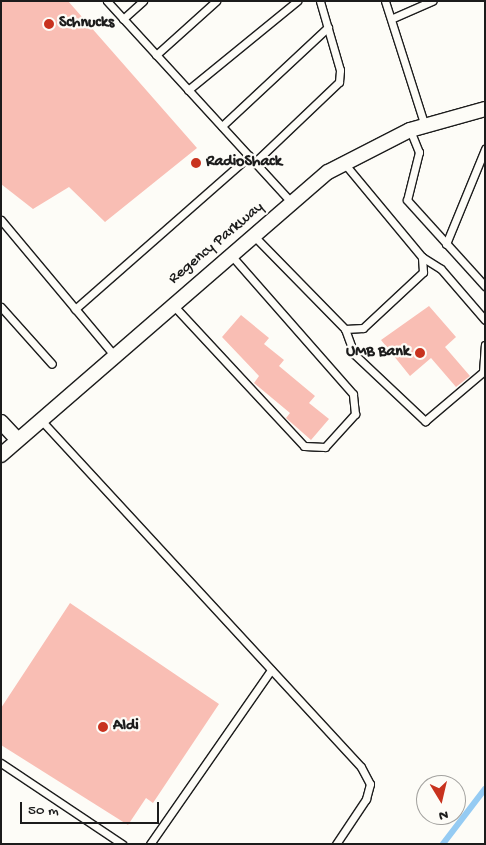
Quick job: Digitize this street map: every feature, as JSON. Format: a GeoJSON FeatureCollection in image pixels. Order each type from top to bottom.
{"type":"FeatureCollection","features":[{"type":"Feature","properties":{"kind":"street","name":"Regency Parkway"},"geometry":{"type":"LineString","coordinates":[[1,455],[16,438],[292,203],[343,163],[410,130],[484,111]]}},
{"type":"Feature","properties":{"kind":"street"},"geometry":{"type":"LineString","coordinates":[[1,422],[16,438]]}},
{"type":"Feature","properties":{"kind":"lane"},"geometry":{"type":"LineString","coordinates":[[107,1],[292,203]]}},
{"type":"Feature","properties":{"kind":"lane"},"geometry":{"type":"LineString","coordinates":[[123,19],[143,1]]}},
{"type":"Feature","properties":{"kind":"lane"},"geometry":{"type":"LineString","coordinates":[[156,55],[216,1]]}},
{"type":"Feature","properties":{"kind":"lane"},"geometry":{"type":"LineString","coordinates":[[188,90],[297,1]]}},
{"type":"Feature","properties":{"kind":"lane"},"geometry":{"type":"LineString","coordinates":[[255,162],[339,82],[328,27],[320,1]]}},
{"type":"Feature","properties":{"kind":"lane"},"geometry":{"type":"LineString","coordinates":[[385,1],[393,18],[425,126]]}},
{"type":"Feature","properties":{"kind":"lane"},"geometry":{"type":"LineString","coordinates":[[393,18],[432,1]]}},
{"type":"Feature","properties":{"kind":"lane"},"geometry":{"type":"LineString","coordinates":[[222,126],[328,27]]}},
{"type":"Feature","properties":{"kind":"lane"},"geometry":{"type":"LineString","coordinates":[[410,130],[419,152],[407,200],[485,286]]}},
{"type":"Feature","properties":{"kind":"lane"},"geometry":{"type":"LineString","coordinates":[[446,244],[485,149]]}},
{"type":"Feature","properties":{"kind":"lane"},"geometry":{"type":"LineString","coordinates":[[76,309],[249,156]]}},
{"type":"Feature","properties":{"kind":"lane"},"geometry":{"type":"LineString","coordinates":[[343,163],[422,257],[442,269],[485,320]]}},
{"type":"Feature","properties":{"kind":"lane"},"geometry":{"type":"LineString","coordinates":[[1,220],[114,355]]}},
{"type":"Feature","properties":{"kind":"lane"},"geometry":{"type":"LineString","coordinates":[[254,236],[345,329],[354,354],[425,421],[483,372],[485,345]]}},
{"type":"Feature","properties":{"kind":"lane"},"geometry":{"type":"LineString","coordinates":[[173,305],[304,446],[325,447],[356,414],[353,394],[231,255]]}},
{"type":"Feature","properties":{"kind":"lane"},"geometry":{"type":"LineString","coordinates":[[345,329],[363,328],[423,272],[422,257]]}},
{"type":"Feature","properties":{"kind":"lane"},"geometry":{"type":"LineString","coordinates":[[1,307],[52,364]]}},
{"type":"Feature","properties":{"kind":"lane"},"geometry":{"type":"LineString","coordinates":[[39,419],[361,767],[370,784],[366,799],[336,844]]}},
{"type":"Feature","properties":{"kind":"lane"},"geometry":{"type":"LineString","coordinates":[[150,844],[271,670]]}},
{"type":"Feature","properties":{"kind":"lane"},"geometry":{"type":"LineString","coordinates":[[1,763],[122,844]]}},
{"type":"Feature","properties":{"kind":"building"},"geometry":{"type":"Polygon","coordinates":[[[1,1],[68,1],[197,148],[105,222],[69,187],[33,209],[1,184],[1,1]]]}},
{"type":"Feature","properties":{"kind":"building","name":"UMB Bank"},"geometry":{"type":"Polygon","coordinates":[[[429,306],[456,337],[445,347],[470,376],[456,387],[431,358],[410,376],[381,340],[429,306]]]}},
{"type":"Feature","properties":{"kind":"building"},"geometry":{"type":"Polygon","coordinates":[[[241,315],[269,338],[264,344],[284,360],[279,366],[315,396],[309,403],[329,419],[311,440],[286,418],[290,413],[254,383],[259,376],[222,337],[241,315]]]}},
{"type":"Feature","properties":{"kind":"building","name":"Aldi"},"geometry":{"type":"Polygon","coordinates":[[[70,603],[219,704],[153,803],[146,798],[128,825],[1,745],[1,708],[70,603]]]}},
{"type":"Feature","properties":{"kind":"waterway"},"geometry":{"type":"LineString","coordinates":[[443,844],[485,789]]}},
{"type":"Feature","properties":{"kind":"place","name":"Schnucks"},"geometry":{"type":"Point","coordinates":[49,24]}},
{"type":"Feature","properties":{"kind":"place","name":"RadioShack"},"geometry":{"type":"Point","coordinates":[196,163]}},
{"type":"Feature","properties":{"kind":"place","name":"UMB Bank"},"geometry":{"type":"Point","coordinates":[420,353]}},
{"type":"Feature","properties":{"kind":"place","name":"Aldi"},"geometry":{"type":"Point","coordinates":[103,727]}}]}
